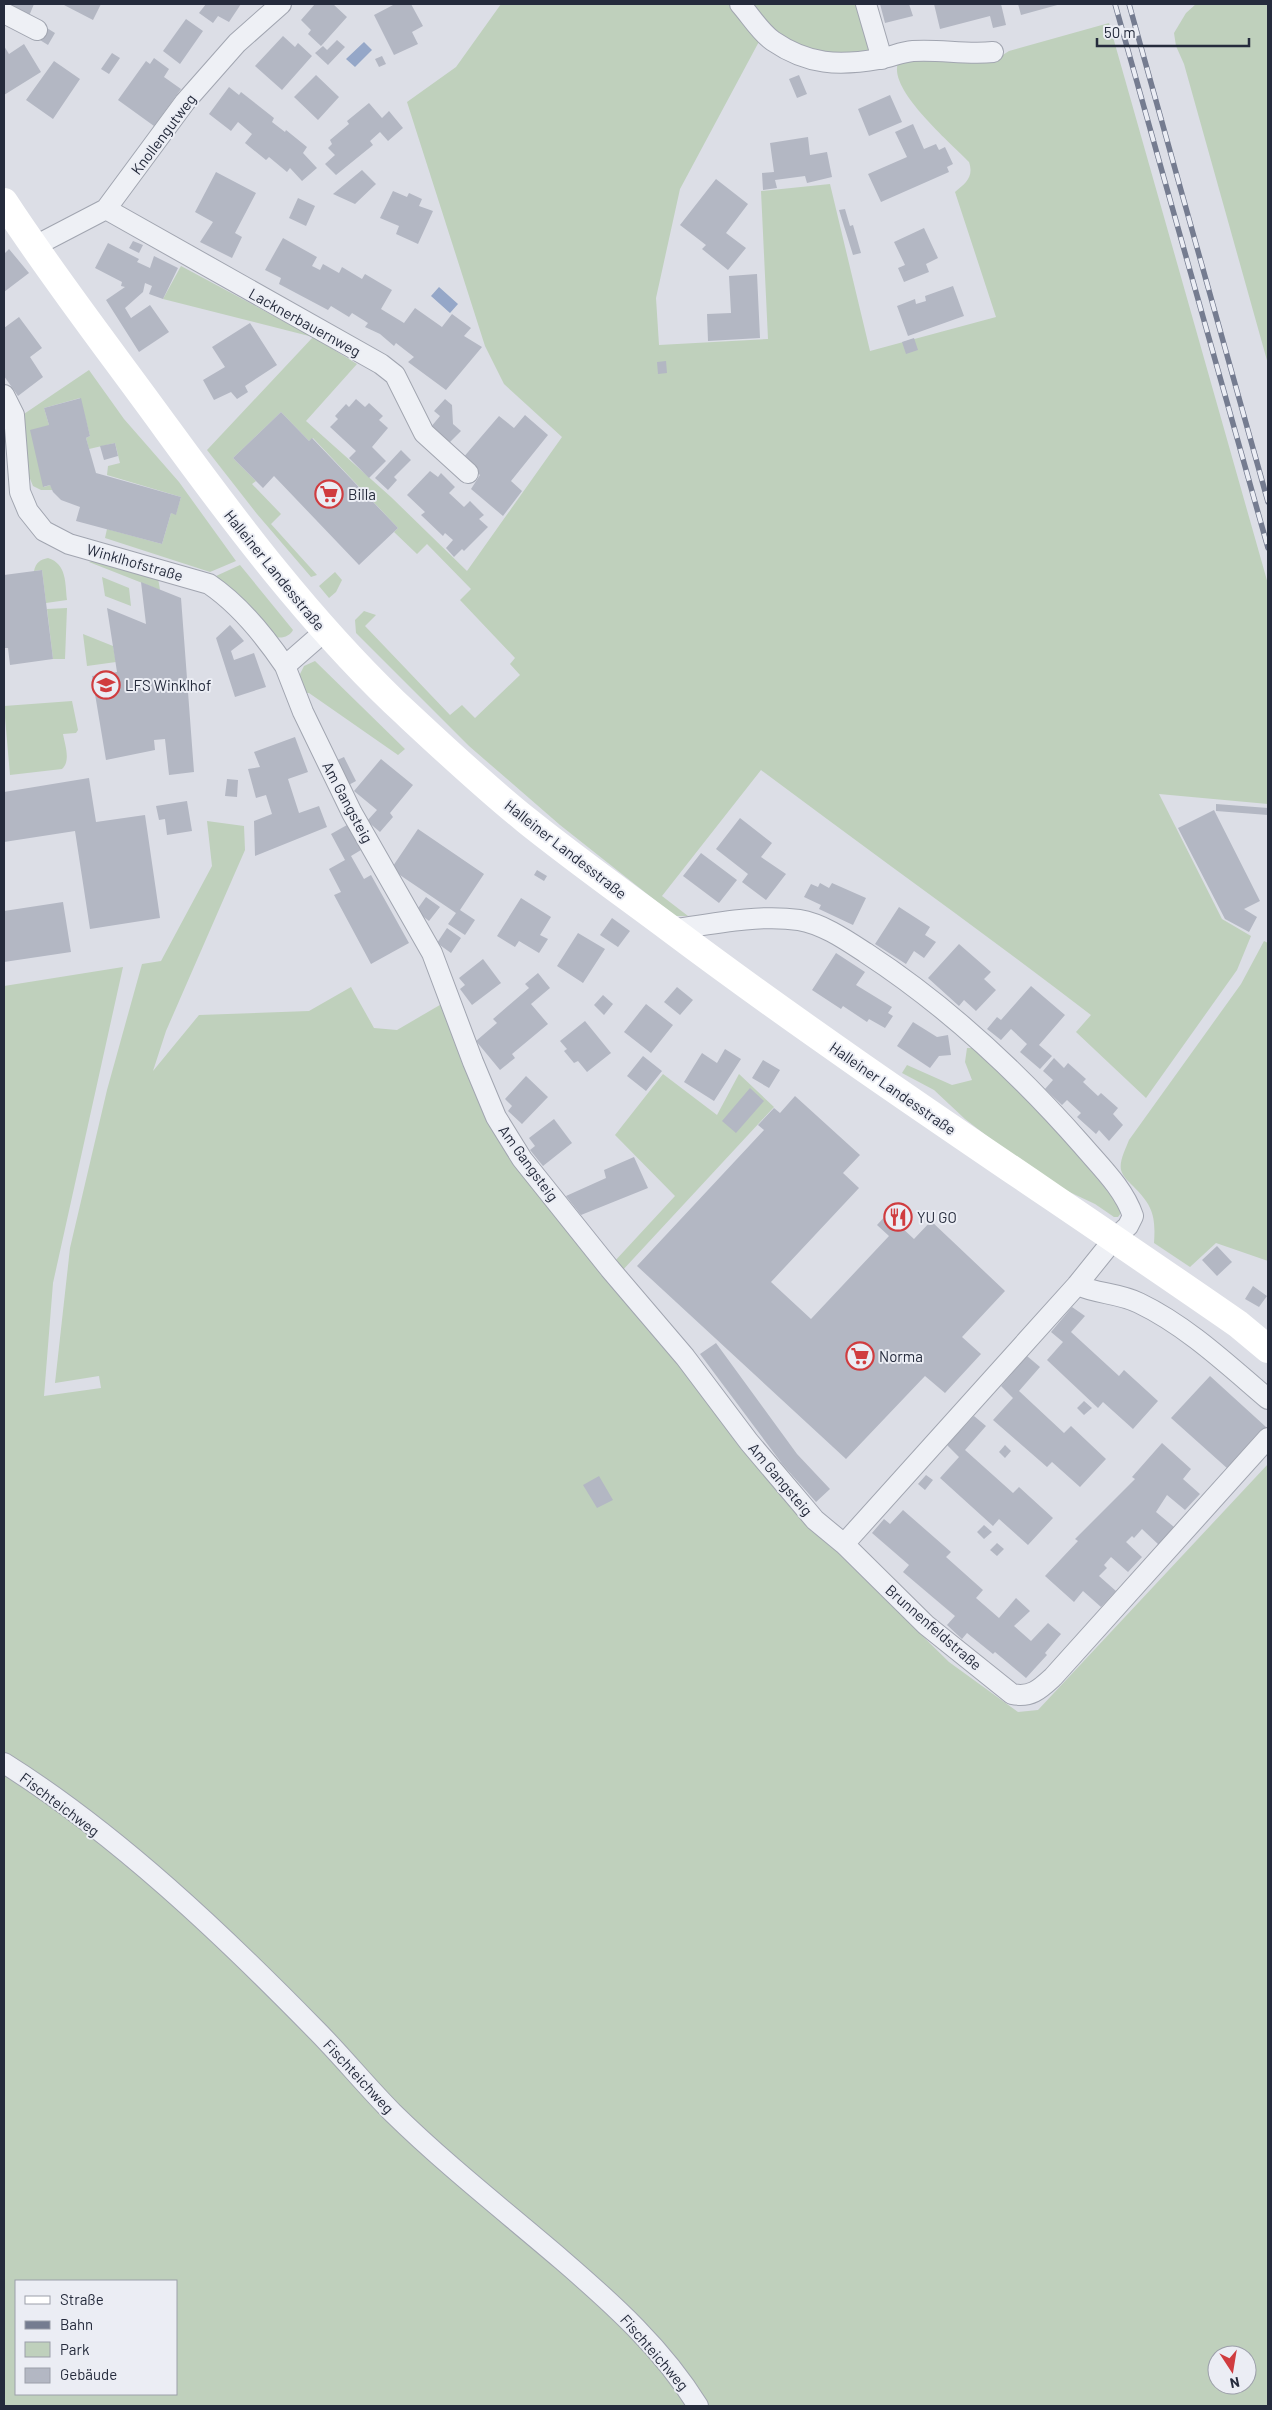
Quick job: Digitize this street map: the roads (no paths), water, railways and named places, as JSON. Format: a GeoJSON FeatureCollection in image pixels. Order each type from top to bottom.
{"type":"FeatureCollection","features":[{"type":"Feature","properties":{"kind":"main road","name":"Halleiner Landesstraße"},"geometry":{"type":"LineString","coordinates":[[4,202],[33,247],[215,496],[325,631],[392,699],[483,783],[524,819],[742,983],[1238,1324],[1268,1349]]}},
{"type":"Feature","properties":{"kind":"street","name":"Knollengutweg"},"geometry":{"type":"LineString","coordinates":[[33,247],[106,209],[185,102],[237,43],[281,4]]}},
{"type":"Feature","properties":{"kind":"street"},"geometry":{"type":"LineString","coordinates":[[740,4],[772,40],[808,60],[827,64],[882,59],[903,52],[926,50],[981,54],[993,52]]}},
{"type":"Feature","properties":{"kind":"street"},"geometry":{"type":"LineString","coordinates":[[866,4],[882,59]]}},
{"type":"Feature","properties":{"kind":"street"},"geometry":{"type":"LineString","coordinates":[[4,13],[38,30]]}},
{"type":"Feature","properties":{"kind":"street","name":"Lacknerbauernweg"},"geometry":{"type":"LineString","coordinates":[[106,209],[381,364],[395,375],[424,433],[468,473]]}},
{"type":"Feature","properties":{"kind":"street","name":"Winklhofstraße"},"geometry":{"type":"LineString","coordinates":[[4,395],[14,415],[20,492],[28,511],[44,531],[69,544],[209,584],[227,596],[267,639],[285,666]]}},
{"type":"Feature","properties":{"kind":"street"},"geometry":{"type":"LineString","coordinates":[[4,455],[20,492]]}},
{"type":"Feature","properties":{"kind":"street"},"geometry":{"type":"LineString","coordinates":[[285,666],[325,631]]}},
{"type":"Feature","properties":{"kind":"street","name":"Am Gangsteig"},"geometry":{"type":"LineString","coordinates":[[285,666],[303,712],[352,813],[432,953],[472,1062],[496,1118],[522,1159],[610,1269],[685,1357],[781,1482],[815,1520],[844,1544]]}},
{"type":"Feature","properties":{"kind":"street"},"geometry":{"type":"LineString","coordinates":[[671,930],[725,922],[799,920],[824,928],[896,973],[968,1031],[1026,1084],[1103,1169],[1130,1207],[1133,1216],[1128,1226],[1114,1238],[1077,1284],[844,1544]]}},
{"type":"Feature","properties":{"kind":"street"},"geometry":{"type":"LineString","coordinates":[[1077,1284],[1100,1294],[1122,1297],[1148,1308],[1185,1332],[1268,1399]]}},
{"type":"Feature","properties":{"kind":"street","name":"Brunnenfeldstraße"},"geometry":{"type":"LineString","coordinates":[[844,1544],[926,1625],[1012,1694],[1030,1695],[1038,1692],[1053,1677],[1268,1438]]}},
{"type":"Feature","properties":{"kind":"street","name":"Fischteichweg"},"geometry":{"type":"LineString","coordinates":[[4,1763],[38,1785],[172,1890],[316,2029],[393,2113],[607,2299],[647,2339],[677,2374],[698,2406]]}},
{"type":"Feature","properties":{"kind":"water"},"geometry":{"type":"Polygon","coordinates":[[[364,42],[372,50],[355,67],[346,59],[364,42]]]}},
{"type":"Feature","properties":{"kind":"water"},"geometry":{"type":"Polygon","coordinates":[[[439,287],[458,304],[450,313],[431,296],[439,287]]]}},
{"type":"Feature","properties":{"kind":"railway"},"geometry":{"type":"LineString","coordinates":[[1115,4],[1268,548]]}},
{"type":"Feature","properties":{"kind":"railway"},"geometry":{"type":"LineString","coordinates":[[1129,4],[1268,502]]}},
{"type":"Feature","properties":{"kind":"place","name":"Billa"},"geometry":{"type":"Point","coordinates":[329,494]}},
{"type":"Feature","properties":{"kind":"place","name":"LFS Winklhof"},"geometry":{"type":"Point","coordinates":[106,685]}},
{"type":"Feature","properties":{"kind":"place","name":"YU GO"},"geometry":{"type":"Point","coordinates":[898,1217]}},
{"type":"Feature","properties":{"kind":"place","name":"Norma"},"geometry":{"type":"Point","coordinates":[860,1356]}}]}
